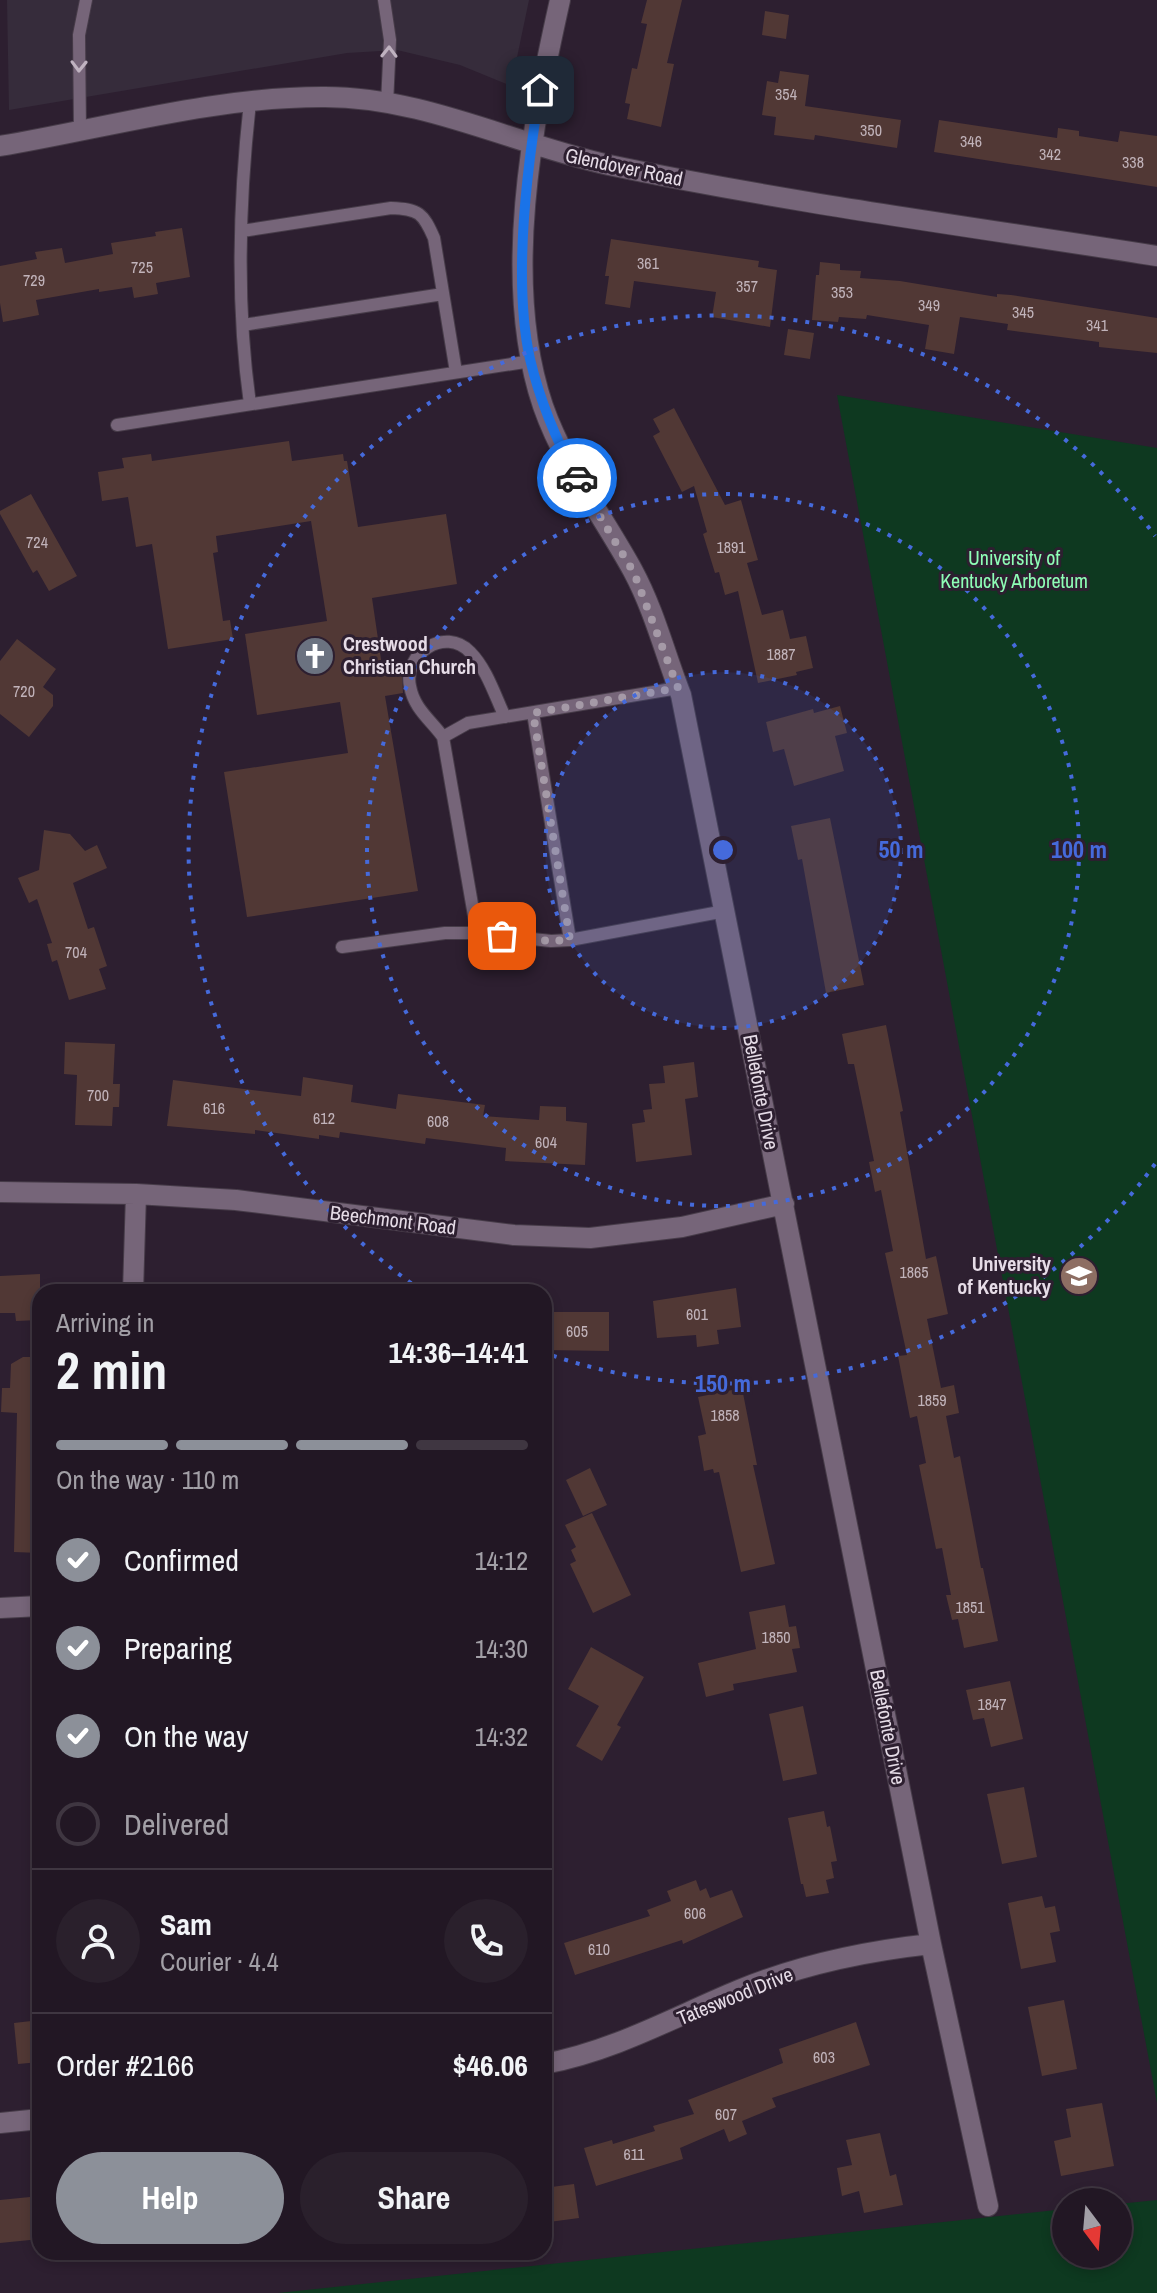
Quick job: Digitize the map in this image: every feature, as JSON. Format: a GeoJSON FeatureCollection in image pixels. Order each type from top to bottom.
{"type":"FeatureCollection","features":[{"type":"Feature","properties":{"kind":"street","name":"Bellefonte Drive"},"geometry":{"type":"LineString","coordinates":[[560,0],[531,145],[522,282],[531,361],[544,407],[562,450],[634,573],[678,688],[931,1944],[988,2206]]}},
{"type":"Feature","properties":{"kind":"street","name":"Glendover Road"},"geometry":{"type":"LineString","coordinates":[[0,146],[202,109],[323,97],[387,104],[510,134],[531,145],[577,158],[676,179],[1157,256]]}},
{"type":"Feature","properties":{"kind":"street","name":"Beechmont Road"},"geometry":{"type":"LineString","coordinates":[[0,1192],[136,1194],[236,1200],[514,1235],[590,1238],[682,1227],[784,1204]]}},
{"type":"Feature","properties":{"kind":"street"},"geometry":{"type":"LineString","coordinates":[[133,1284],[136,1194]]}},
{"type":"Feature","properties":{"kind":"street"},"geometry":{"type":"LineString","coordinates":[[0,1608],[32,1606]]}},
{"type":"Feature","properties":{"kind":"street","name":"Tateswood Drive"},"geometry":{"type":"LineString","coordinates":[[552,2062],[611,2046],[777,1976],[832,1961],[931,1944]]}},
{"type":"Feature","properties":{"kind":"street"},"geometry":{"type":"LineString","coordinates":[[0,2123],[32,2120]]}},
{"type":"Feature","properties":{"kind":"lane"},"geometry":{"type":"LineString","coordinates":[[80,132],[79,35],[86,0]]}},
{"type":"Feature","properties":{"kind":"lane"},"geometry":{"type":"LineString","coordinates":[[384,0],[390,40],[387,104]]}},
{"type":"Feature","properties":{"kind":"lane"},"geometry":{"type":"LineString","coordinates":[[250,102],[243,168],[242,231],[243,325],[250,404]]}},
{"type":"Feature","properties":{"kind":"lane"},"geometry":{"type":"LineString","coordinates":[[242,231],[391,208],[413,209],[426,220],[434,238],[456,372]]}},
{"type":"Feature","properties":{"kind":"lane"},"geometry":{"type":"LineString","coordinates":[[243,325],[443,294]]}},
{"type":"Feature","properties":{"kind":"lane"},"geometry":{"type":"LineString","coordinates":[[117,425],[531,361]]}},
{"type":"Feature","properties":{"kind":"lane"},"geometry":{"type":"LineString","coordinates":[[477,933],[443,737],[423,715],[409,683],[410,668],[430,645],[449,641],[468,649],[481,665],[505,717]]}},
{"type":"Feature","properties":{"kind":"lane"},"geometry":{"type":"LineString","coordinates":[[443,737],[468,723],[678,688]]}},
{"type":"Feature","properties":{"kind":"lane"},"geometry":{"type":"LineString","coordinates":[[533,713],[570,940]]}},
{"type":"Feature","properties":{"kind":"lane"},"geometry":{"type":"LineString","coordinates":[[342,947],[445,933],[570,940],[725,911]]}},
{"type":"Feature","properties":{"kind":"shaded area"},"geometry":{"type":"Polygon","coordinates":[[[7,0],[529,0],[511,86],[460,65],[397,50],[347,53],[9,110],[7,0]]]}},
{"type":"Feature","properties":{"kind":"green space","name":"University of Kentucky Arboretum"},"geometry":{"type":"Polygon","coordinates":[[[837,395],[1157,448],[1157,2103],[837,395]]]}},
{"type":"Feature","properties":{"kind":"green space"},"geometry":{"type":"Polygon","coordinates":[[[1157,2200],[1157,2293],[278,2293],[1052,2210],[1052,2268],[1132,2268],[1132,2203],[1157,2200]]]}},
{"type":"Feature","properties":{"kind":"building"},"geometry":{"type":"Polygon","coordinates":[[[647,0],[682,0],[667,63],[674,64],[661,127],[627,119],[630,104],[625,103],[632,68],[637,69],[647,24],[641,23],[647,0]]]}},
{"type":"Feature","properties":{"kind":"building"},"geometry":{"type":"Polygon","coordinates":[[[765,11],[789,15],[786,39],[762,35],[765,11]]]}},
{"type":"Feature","properties":{"kind":"building"},"geometry":{"type":"Polygon","coordinates":[[[780,71],[809,75],[805,106],[901,120],[897,148],[815,135],[814,140],[774,135],[776,117],[762,115],[767,81],[778,83],[780,71]]]}},
{"type":"Feature","properties":{"kind":"building"},"geometry":{"type":"Polygon","coordinates":[[[939,120],[1057,138],[1058,128],[1079,131],[1079,136],[1118,142],[1120,131],[1157,136],[1157,187],[934,152],[939,120]]]}},
{"type":"Feature","properties":{"kind":"building"},"geometry":{"type":"Polygon","coordinates":[[[182,228],[190,277],[156,283],[158,294],[134,298],[132,287],[99,292],[99,289],[36,300],[39,315],[3,322],[0,266],[37,259],[35,252],[62,248],[65,263],[113,254],[111,243],[156,236],[155,232],[182,228]]]}},
{"type":"Feature","properties":{"kind":"building"},"geometry":{"type":"Polygon","coordinates":[[[611,239],[759,261],[758,267],[777,270],[770,327],[712,317],[716,292],[634,281],[630,308],[605,304],[609,276],[605,276],[611,239]]]}},
{"type":"Feature","properties":{"kind":"building"},"geometry":{"type":"Polygon","coordinates":[[[820,262],[840,264],[840,270],[861,271],[860,278],[900,281],[997,297],[997,294],[1011,295],[1157,318],[1157,353],[1099,347],[1099,342],[1007,330],[1008,324],[960,317],[954,354],[925,349],[929,325],[867,315],[866,319],[839,317],[838,322],[812,320],[820,262]]]}},
{"type":"Feature","properties":{"kind":"building"},"geometry":{"type":"Polygon","coordinates":[[[788,329],[814,333],[810,359],[784,355],[788,329]]]}},
{"type":"Feature","properties":{"kind":"building"},"geometry":{"type":"Polygon","coordinates":[[[674,408],[725,505],[741,500],[758,560],[747,563],[762,615],[783,610],[790,639],[806,636],[813,668],[796,672],[797,675],[758,683],[738,591],[725,595],[719,572],[715,573],[703,534],[707,532],[694,486],[682,492],[653,436],[660,432],[653,419],[674,408]]]}},
{"type":"Feature","properties":{"kind":"building","name":"Crestwood Christian Church"},"geometry":{"type":"Polygon","coordinates":[[[289,441],[292,461],[343,454],[344,461],[347,461],[358,527],[446,514],[457,584],[372,598],[383,673],[402,670],[403,693],[385,696],[418,891],[247,917],[224,772],[348,753],[340,702],[257,715],[245,634],[327,621],[311,521],[216,536],[218,552],[213,553],[223,621],[230,620],[233,639],[168,649],[152,544],[136,547],[128,497],[102,501],[98,472],[124,468],[122,458],[151,454],[152,461],[289,441]]]}},
{"type":"Feature","properties":{"kind":"building"},"geometry":{"type":"Polygon","coordinates":[[[31,494],[77,576],[49,591],[37,570],[33,573],[0,514],[0,511],[31,494]]]}},
{"type":"Feature","properties":{"kind":"building"},"geometry":{"type":"Polygon","coordinates":[[[17,639],[56,669],[43,687],[53,695],[53,706],[29,737],[0,714],[0,661],[17,639]]]}},
{"type":"Feature","properties":{"kind":"building"},"geometry":{"type":"Polygon","coordinates":[[[840,706],[847,733],[835,736],[844,771],[794,786],[784,749],[773,752],[766,722],[813,709],[814,713],[840,706]]]}},
{"type":"Feature","properties":{"kind":"building"},"geometry":{"type":"Polygon","coordinates":[[[830,818],[864,985],[826,993],[802,859],[798,860],[791,826],[830,818]]]}},
{"type":"Feature","properties":{"kind":"building"},"geometry":{"type":"Polygon","coordinates":[[[44,830],[70,834],[85,851],[97,845],[107,868],[73,883],[88,929],[94,927],[107,966],[99,969],[106,989],[69,1000],[57,960],[52,962],[47,944],[52,943],[37,899],[29,903],[18,878],[39,870],[44,830]]]}},
{"type":"Feature","properties":{"kind":"building"},"geometry":{"type":"Polygon","coordinates":[[[886,1025],[926,1259],[936,1256],[948,1314],[927,1319],[941,1388],[954,1385],[959,1413],[946,1416],[954,1458],[960,1456],[998,1641],[964,1648],[958,1619],[952,1620],[946,1595],[951,1595],[942,1548],[936,1549],[919,1465],[926,1463],[917,1416],[910,1418],[898,1356],[907,1355],[885,1253],[893,1251],[881,1190],[875,1192],[869,1162],[874,1161],[854,1064],[848,1064],[842,1034],[886,1025]]]}},
{"type":"Feature","properties":{"kind":"building"},"geometry":{"type":"Polygon","coordinates":[[[65,1042],[115,1044],[113,1084],[120,1084],[119,1107],[113,1107],[112,1126],[75,1125],[77,1075],[64,1074],[65,1042]]]}},
{"type":"Feature","properties":{"kind":"building"},"geometry":{"type":"Polygon","coordinates":[[[694,1062],[698,1097],[685,1099],[692,1155],[636,1162],[632,1124],[645,1122],[643,1110],[652,1109],[649,1084],[665,1083],[663,1066],[694,1062]]]}},
{"type":"Feature","properties":{"kind":"building"},"geometry":{"type":"Polygon","coordinates":[[[303,1077],[353,1085],[351,1102],[396,1109],[398,1094],[485,1105],[483,1116],[539,1120],[540,1106],[566,1107],[566,1121],[587,1123],[585,1165],[505,1161],[506,1148],[426,1138],[425,1144],[340,1132],[339,1138],[319,1135],[319,1139],[255,1130],[255,1134],[167,1126],[173,1080],[301,1096],[303,1077]]]}},
{"type":"Feature","properties":{"kind":"building"},"geometry":{"type":"Polygon","coordinates":[[[40,1274],[40,1284],[32,1284],[32,1320],[16,1321],[15,1313],[0,1313],[0,1276],[40,1274]]]}},
{"type":"Feature","properties":{"kind":"building"},"geometry":{"type":"Polygon","coordinates":[[[736,1288],[741,1327],[717,1330],[719,1344],[697,1347],[696,1335],[657,1338],[653,1301],[736,1288]]]}},
{"type":"Feature","properties":{"kind":"building"},"geometry":{"type":"Polygon","coordinates":[[[552,1312],[609,1312],[609,1351],[552,1350],[552,1312]]]}},
{"type":"Feature","properties":{"kind":"building"},"geometry":{"type":"Polygon","coordinates":[[[23,1357],[32,1357],[32,1553],[14,1552],[17,1413],[1,1412],[2,1388],[10,1388],[11,1364],[23,1357]]]}},
{"type":"Feature","properties":{"kind":"building"},"geometry":{"type":"Polygon","coordinates":[[[742,1388],[757,1465],[753,1465],[775,1564],[741,1572],[719,1472],[714,1473],[713,1469],[704,1471],[698,1436],[706,1434],[698,1397],[742,1388]]]}},
{"type":"Feature","properties":{"kind":"building"},"geometry":{"type":"Polygon","coordinates":[[[590,1468],[607,1505],[583,1516],[566,1480],[590,1468]]]}},
{"type":"Feature","properties":{"kind":"building"},"geometry":{"type":"Polygon","coordinates":[[[592,1513],[631,1595],[593,1613],[570,1564],[576,1561],[571,1550],[576,1547],[565,1525],[592,1513]]]}},
{"type":"Feature","properties":{"kind":"building"},"geometry":{"type":"Polygon","coordinates":[[[785,1605],[789,1627],[796,1626],[800,1648],[792,1649],[797,1672],[733,1684],[734,1690],[706,1697],[698,1663],[756,1649],[749,1612],[785,1605]]]}},
{"type":"Feature","properties":{"kind":"building"},"geometry":{"type":"Polygon","coordinates":[[[591,1647],[644,1677],[617,1725],[621,1727],[602,1761],[576,1746],[599,1706],[568,1689],[591,1647]]]}},
{"type":"Feature","properties":{"kind":"building"},"geometry":{"type":"Polygon","coordinates":[[[1010,1681],[1023,1739],[991,1747],[984,1718],[973,1720],[966,1690],[1010,1681]]]}},
{"type":"Feature","properties":{"kind":"building"},"geometry":{"type":"Polygon","coordinates":[[[803,1706],[817,1774],[783,1781],[769,1714],[803,1706]]]}},
{"type":"Feature","properties":{"kind":"building"},"geometry":{"type":"Polygon","coordinates":[[[1024,1787],[1037,1857],[1002,1864],[987,1794],[1024,1787]]]}},
{"type":"Feature","properties":{"kind":"building"},"geometry":{"type":"Polygon","coordinates":[[[824,1811],[837,1861],[831,1862],[834,1878],[826,1880],[829,1893],[806,1897],[788,1818],[824,1811]]]}},
{"type":"Feature","properties":{"kind":"building"},"geometry":{"type":"Polygon","coordinates":[[[696,1880],[700,1891],[706,1888],[710,1898],[732,1890],[743,1917],[683,1944],[682,1940],[575,1975],[564,1943],[650,1916],[647,1910],[671,1901],[667,1891],[696,1880]]]}},
{"type":"Feature","properties":{"kind":"building"},"geometry":{"type":"Polygon","coordinates":[[[1042,1896],[1045,1908],[1055,1906],[1060,1931],[1050,1933],[1056,1962],[1021,1969],[1008,1903],[1042,1896]]]}},
{"type":"Feature","properties":{"kind":"building"},"geometry":{"type":"Polygon","coordinates":[[[1064,2000],[1077,2069],[1042,2076],[1028,2007],[1064,2000]]]}},
{"type":"Feature","properties":{"kind":"building"},"geometry":{"type":"Polygon","coordinates":[[[32,2021],[32,2063],[18,2064],[14,2023],[32,2021]]]}},
{"type":"Feature","properties":{"kind":"building"},"geometry":{"type":"Polygon","coordinates":[[[856,2022],[870,2065],[772,2098],[776,2107],[742,2121],[747,2134],[729,2142],[724,2129],[680,2148],[683,2159],[596,2186],[584,2148],[612,2140],[613,2144],[655,2131],[653,2126],[694,2114],[688,2100],[783,2063],[779,2049],[856,2022]]]}},
{"type":"Feature","properties":{"kind":"building"},"geometry":{"type":"Polygon","coordinates":[[[1102,2103],[1114,2166],[1061,2176],[1054,2141],[1071,2137],[1066,2109],[1102,2103]]]}},
{"type":"Feature","properties":{"kind":"building"},"geometry":{"type":"Polygon","coordinates":[[[880,2133],[890,2176],[896,2174],[903,2205],[864,2213],[859,2191],[842,2196],[837,2168],[852,2165],[846,2140],[880,2133]]]}},
{"type":"Feature","properties":{"kind":"building"},"geometry":{"type":"Polygon","coordinates":[[[574,2184],[579,2218],[552,2222],[552,2187],[574,2184]]]}},
{"type":"Feature","properties":{"kind":"building"},"geometry":{"type":"Polygon","coordinates":[[[32,2197],[32,2240],[0,2243],[0,2200],[32,2197]]]}},
{"type":"Feature","properties":{"kind":"way so far"},"geometry":{"type":"LineString","coordinates":[[502,936],[570,940],[533,713],[678,688],[634,573],[577,478]]}},
{"type":"Feature","properties":{"kind":"place","name":"Crestwood Christian Church"},"geometry":{"type":"Point","coordinates":[315,656]}},
{"type":"Feature","properties":{"kind":"place","name":"University of Kentucky"},"geometry":{"type":"Point","coordinates":[1079,1276]}},
{"type":"Feature","properties":{"kind":"route"},"geometry":{"type":"LineString","coordinates":[[540,90],[527,190],[522,282],[525,327],[544,407],[577,478]]}}]}
